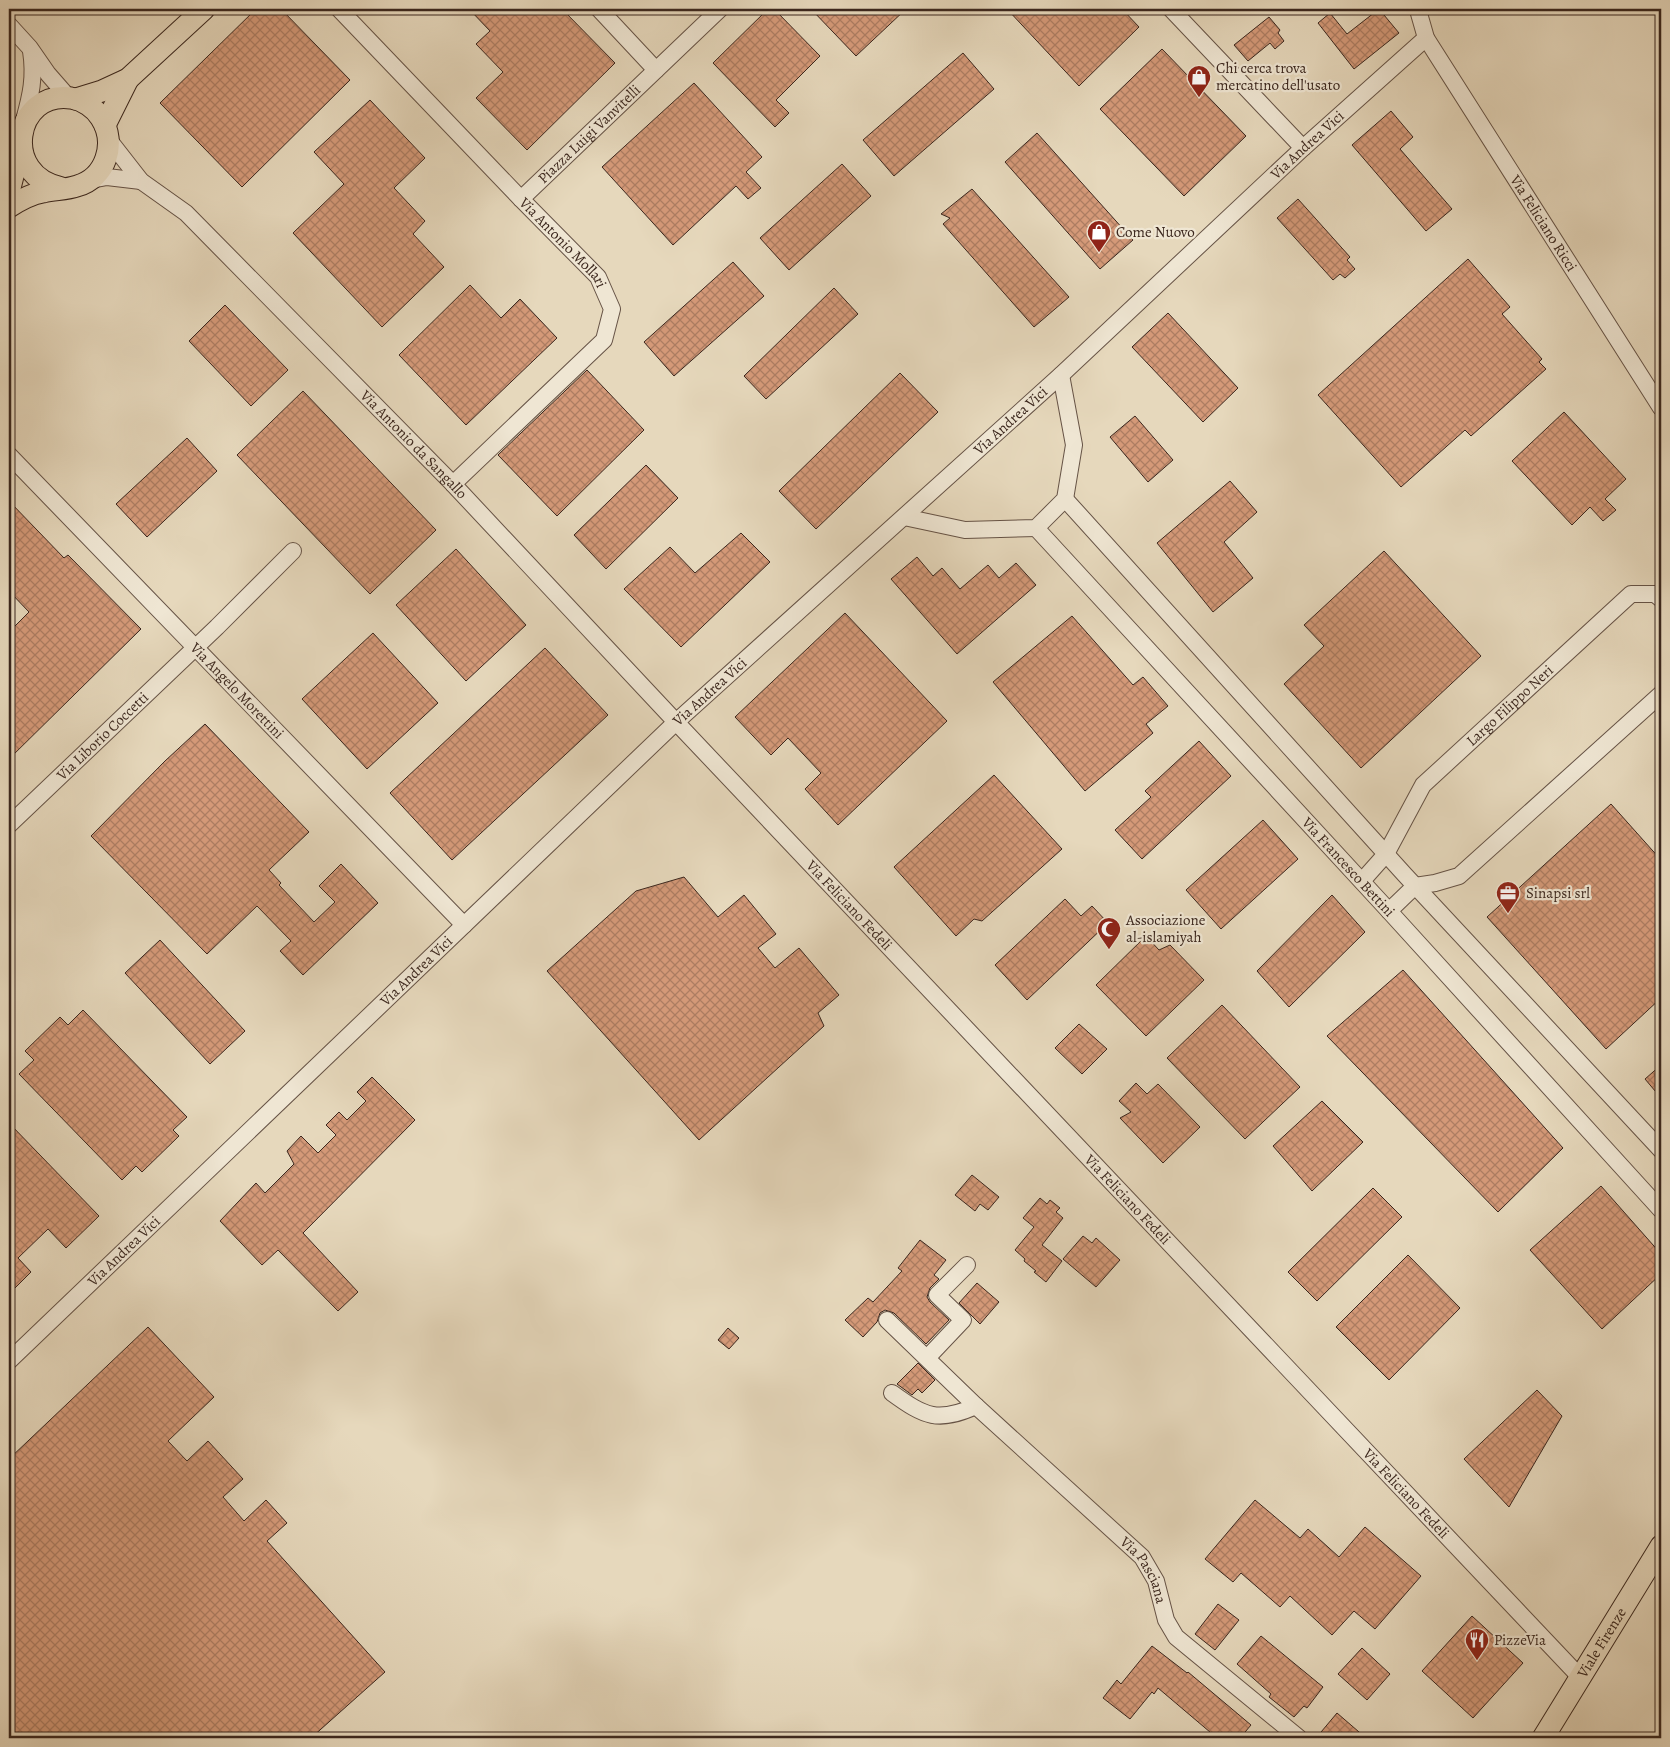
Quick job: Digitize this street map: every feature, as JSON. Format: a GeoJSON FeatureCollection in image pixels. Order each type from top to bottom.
{"type":"FeatureCollection","features":[{"type":"Feature","properties":{"kind":"main road"},"geometry":{"type":"LineString","coordinates":[[9,192],[15,168],[19,132],[24,120],[33,110],[44,102],[56,98],[72,98],[102,91],[128,79],[204,9]]}},
{"type":"Feature","properties":{"kind":"main road"},"geometry":{"type":"LineString","coordinates":[[91,180],[101,169],[107,155],[107,133],[128,79]]}},
{"type":"Feature","properties":{"kind":"main road","name":"Via Antonio da Sangallo"},"geometry":{"type":"LineString","coordinates":[[72,98],[86,103],[97,112],[107,133]]}},
{"type":"Feature","properties":{"kind":"main road"},"geometry":{"type":"LineString","coordinates":[[18,146],[21,159],[28,171],[37,180],[49,186],[62,188]]}},
{"type":"Feature","properties":{"kind":"main road","name":"Via Antonio da Sangallo"},"geometry":{"type":"LineString","coordinates":[[9,207],[29,196],[77,186],[91,180]]}},
{"type":"Feature","properties":{"kind":"main road","name":"Viale Firenze"},"geometry":{"type":"LineString","coordinates":[[1543,1738],[1661,1546]]}},
{"type":"Feature","properties":{"kind":"street","name":"Via Antonio Mollari"},"geometry":{"type":"LineString","coordinates":[[339,9],[598,277],[612,309],[604,340],[453,484]]}},
{"type":"Feature","properties":{"kind":"street"},"geometry":{"type":"LineString","coordinates":[[599,9],[656,70]]}},
{"type":"Feature","properties":{"kind":"street","name":"Piazza Luigi Vanvitelli"},"geometry":{"type":"LineString","coordinates":[[521,199],[720,9]]}},
{"type":"Feature","properties":{"kind":"street"},"geometry":{"type":"LineString","coordinates":[[1171,9],[1303,148]]}},
{"type":"Feature","properties":{"kind":"street","name":"Via Feliciano Ricci"},"geometry":{"type":"LineString","coordinates":[[1419,9],[1426,38],[1661,408]]}},
{"type":"Feature","properties":{"kind":"street"},"geometry":{"type":"LineString","coordinates":[[9,25],[30,48],[48,74],[72,98]]}},
{"type":"Feature","properties":{"kind":"street","name":"Via Andrea Vici"},"geometry":{"type":"LineString","coordinates":[[9,1361],[676,722],[1061,374],[1303,148],[1426,38]]}},
{"type":"Feature","properties":{"kind":"street"},"geometry":{"type":"LineString","coordinates":[[24,120],[32,92],[33,66],[30,48]]}},
{"type":"Feature","properties":{"kind":"street","name":"Via Antonio da Sangallo"},"geometry":{"type":"LineString","coordinates":[[107,133],[141,181],[186,213],[453,484],[676,722]]}},
{"type":"Feature","properties":{"kind":"street","name":"Via Antonio da Sangallo"},"geometry":{"type":"LineString","coordinates":[[91,180],[107,177],[141,181]]}},
{"type":"Feature","properties":{"kind":"street"},"geometry":{"type":"LineString","coordinates":[[904,517],[965,530],[1036,528],[1065,498],[1074,445],[1061,374]]}},
{"type":"Feature","properties":{"kind":"street","name":"Via Angelo Morettini"},"geometry":{"type":"LineString","coordinates":[[9,455],[464,925]]}},
{"type":"Feature","properties":{"kind":"street"},"geometry":{"type":"LineString","coordinates":[[1065,498],[1415,886],[1661,1150]]}},
{"type":"Feature","properties":{"kind":"street","name":"Via Francesco Bettini"},"geometry":{"type":"LineString","coordinates":[[1036,528],[1661,1208]]}},
{"type":"Feature","properties":{"kind":"street","name":"Via Liborio Coccetti"},"geometry":{"type":"LineString","coordinates":[[9,825],[248,597],[293,551]]}},
{"type":"Feature","properties":{"kind":"street","name":"Largo Filippo Neri"},"geometry":{"type":"LineString","coordinates":[[1362,881],[1386,854],[1423,785],[1631,594],[1654,594],[1661,599]]}},
{"type":"Feature","properties":{"kind":"street"},"geometry":{"type":"LineString","coordinates":[[1389,911],[1415,886],[1435,883],[1459,876],[1661,694]]}},
{"type":"Feature","properties":{"kind":"street","name":"Via Feliciano Fedeli"},"geometry":{"type":"LineString","coordinates":[[676,722],[1580,1677]]}},
{"type":"Feature","properties":{"kind":"street"},"geometry":{"type":"LineString","coordinates":[[927,1358],[963,1320],[938,1295],[967,1265]]}},
{"type":"Feature","properties":{"kind":"street","name":"Via Pasciana"},"geometry":{"type":"LineString","coordinates":[[887,1320],[976,1406],[1142,1557],[1152,1572],[1159,1588],[1166,1620],[1180,1640],[1299,1738]]}},
{"type":"Feature","properties":{"kind":"street"},"geometry":{"type":"LineString","coordinates":[[892,1393],[914,1409],[934,1415],[950,1415],[976,1406]]}},
{"type":"Feature","properties":{"kind":"building"},"geometry":{"type":"Polygon","coordinates":[[[256,9],[281,9],[350,80],[242,187],[160,103],[256,9]]]}},
{"type":"Feature","properties":{"kind":"building"},"geometry":{"type":"Polygon","coordinates":[[[469,9],[562,9],[615,63],[527,150],[476,98],[503,72],[476,44],[490,31],[469,9]]]}},
{"type":"Feature","properties":{"kind":"building"},"geometry":{"type":"Polygon","coordinates":[[[768,9],[774,9],[820,56],[776,100],[789,113],[775,127],[713,63],[768,9]]]}},
{"type":"Feature","properties":{"kind":"building"},"geometry":{"type":"Polygon","coordinates":[[[811,9],[906,9],[856,56],[811,9]]]}},
{"type":"Feature","properties":{"kind":"building"},"geometry":{"type":"Polygon","coordinates":[[[1007,9],[1122,9],[1139,27],[1079,86],[1007,9]]]}},
{"type":"Feature","properties":{"kind":"building"},"geometry":{"type":"Polygon","coordinates":[[[1379,9],[1399,33],[1354,69],[1318,23],[1330,13],[1347,34],[1379,9]]]}},
{"type":"Feature","properties":{"kind":"building"},"geometry":{"type":"Polygon","coordinates":[[[1269,17],[1280,30],[1278,33],[1284,41],[1275,49],[1270,43],[1248,61],[1234,45],[1269,17]]]}},
{"type":"Feature","properties":{"kind":"building"},"geometry":{"type":"Polygon","coordinates":[[[1162,49],[1246,136],[1184,196],[1100,109],[1162,49]]]}},
{"type":"Feature","properties":{"kind":"building"},"geometry":{"type":"Polygon","coordinates":[[[963,53],[994,89],[894,176],[863,140],[963,53]]]}},
{"type":"Feature","properties":{"kind":"building"},"geometry":{"type":"Polygon","coordinates":[[[694,83],[762,157],[746,172],[761,188],[748,199],[736,186],[673,245],[602,167],[694,83]]]}},
{"type":"Feature","properties":{"kind":"building"},"geometry":{"type":"Polygon","coordinates":[[[370,100],[425,158],[394,188],[425,221],[413,234],[444,267],[382,327],[293,233],[344,184],[314,152],[370,100]]]}},
{"type":"Feature","properties":{"kind":"building"},"geometry":{"type":"Polygon","coordinates":[[[1391,111],[1413,137],[1400,149],[1452,209],[1426,231],[1352,145],[1391,111]]]}},
{"type":"Feature","properties":{"kind":"building"},"geometry":{"type":"Polygon","coordinates":[[[1037,133],[1133,240],[1100,269],[1005,162],[1037,133]]]}},
{"type":"Feature","properties":{"kind":"building"},"geometry":{"type":"Polygon","coordinates":[[[842,164],[871,196],[789,270],[760,238],[842,164]]]}},
{"type":"Feature","properties":{"kind":"building"},"geometry":{"type":"Polygon","coordinates":[[[972,189],[1069,297],[1034,327],[943,224],[950,218],[941,214],[972,189]]]}},
{"type":"Feature","properties":{"kind":"building"},"geometry":{"type":"Polygon","coordinates":[[[1298,199],[1350,257],[1347,260],[1355,269],[1345,278],[1340,274],[1333,280],[1277,218],[1298,199]]]}},
{"type":"Feature","properties":{"kind":"building"},"geometry":{"type":"Polygon","coordinates":[[[1468,259],[1510,307],[1502,314],[1542,359],[1539,362],[1546,369],[1471,436],[1465,430],[1401,487],[1318,395],[1468,259]]]}},
{"type":"Feature","properties":{"kind":"building"},"geometry":{"type":"Polygon","coordinates":[[[733,262],[764,296],[674,376],[644,342],[733,262]]]}},
{"type":"Feature","properties":{"kind":"building"},"geometry":{"type":"Polygon","coordinates":[[[470,285],[501,318],[520,299],[557,338],[466,425],[399,355],[470,285]]]}},
{"type":"Feature","properties":{"kind":"building"},"geometry":{"type":"Polygon","coordinates":[[[834,288],[858,314],[766,399],[744,376],[834,288]]]}},
{"type":"Feature","properties":{"kind":"building"},"geometry":{"type":"Polygon","coordinates":[[[225,305],[288,370],[251,406],[189,341],[225,305]]]}},
{"type":"Feature","properties":{"kind":"building"},"geometry":{"type":"Polygon","coordinates":[[[1168,313],[1238,388],[1203,422],[1132,347],[1168,313]]]}},
{"type":"Feature","properties":{"kind":"building"},"geometry":{"type":"Polygon","coordinates":[[[587,370],[644,430],[557,516],[498,455],[587,370]]]}},
{"type":"Feature","properties":{"kind":"building"},"geometry":{"type":"Polygon","coordinates":[[[900,373],[938,412],[816,529],[779,491],[900,373]]]}},
{"type":"Feature","properties":{"kind":"building"},"geometry":{"type":"Polygon","coordinates":[[[303,391],[436,530],[370,594],[237,455],[303,391]]]}},
{"type":"Feature","properties":{"kind":"building"},"geometry":{"type":"Polygon","coordinates":[[[1564,412],[1626,479],[1605,499],[1616,510],[1603,521],[1590,507],[1572,525],[1512,461],[1564,412]]]}},
{"type":"Feature","properties":{"kind":"building"},"geometry":{"type":"Polygon","coordinates":[[[1135,416],[1173,460],[1148,482],[1110,437],[1135,416]]]}},
{"type":"Feature","properties":{"kind":"building"},"geometry":{"type":"Polygon","coordinates":[[[187,438],[217,471],[147,537],[116,504],[187,438]]]}},
{"type":"Feature","properties":{"kind":"building"},"geometry":{"type":"Polygon","coordinates":[[[646,465],[678,498],[606,569],[574,535],[646,465]]]}},
{"type":"Feature","properties":{"kind":"building"},"geometry":{"type":"Polygon","coordinates":[[[1230,481],[1257,512],[1224,542],[1253,578],[1213,612],[1157,543],[1230,481]]]}},
{"type":"Feature","properties":{"kind":"building"},"geometry":{"type":"Polygon","coordinates":[[[9,501],[64,558],[68,555],[141,629],[9,759],[9,632],[29,612],[9,591],[9,501]]]}},
{"type":"Feature","properties":{"kind":"building"},"geometry":{"type":"Polygon","coordinates":[[[741,533],[770,562],[681,647],[624,589],[670,547],[695,573],[741,533]]]}},
{"type":"Feature","properties":{"kind":"building"},"geometry":{"type":"Polygon","coordinates":[[[456,549],[526,625],[466,681],[396,605],[456,549]]]}},
{"type":"Feature","properties":{"kind":"building"},"geometry":{"type":"Polygon","coordinates":[[[1384,551],[1481,656],[1361,768],[1284,684],[1324,646],[1304,625],[1384,551]]]}},
{"type":"Feature","properties":{"kind":"building"},"geometry":{"type":"Polygon","coordinates":[[[917,557],[933,576],[942,568],[960,589],[988,565],[999,578],[1016,563],[1036,585],[957,654],[891,579],[917,557]]]}},
{"type":"Feature","properties":{"kind":"building"},"geometry":{"type":"Polygon","coordinates":[[[845,613],[947,721],[838,825],[805,789],[821,773],[788,738],[771,755],[735,717],[845,613]]]}},
{"type":"Feature","properties":{"kind":"building"},"geometry":{"type":"Polygon","coordinates":[[[1072,616],[1133,685],[1143,677],[1168,706],[1146,724],[1153,733],[1085,791],[993,682],[1072,616]]]}},
{"type":"Feature","properties":{"kind":"building"},"geometry":{"type":"Polygon","coordinates":[[[373,633],[438,703],[367,769],[302,699],[373,633]]]}},
{"type":"Feature","properties":{"kind":"building"},"geometry":{"type":"Polygon","coordinates":[[[545,648],[608,715],[452,860],[390,793],[545,648]]]}},
{"type":"Feature","properties":{"kind":"building"},"geometry":{"type":"Polygon","coordinates":[[[205,724],[309,832],[269,870],[281,883],[279,885],[314,922],[335,902],[319,886],[341,864],[378,903],[303,975],[280,951],[291,941],[257,906],[207,954],[91,836],[165,761],[205,724]]]}},
{"type":"Feature","properties":{"kind":"building"},"geometry":{"type":"Polygon","coordinates":[[[1199,741],[1231,776],[1142,859],[1115,830],[1151,797],[1145,791],[1199,741]]]}},
{"type":"Feature","properties":{"kind":"building"},"geometry":{"type":"Polygon","coordinates":[[[994,775],[1062,849],[982,921],[974,919],[956,936],[894,867],[994,775]]]}},
{"type":"Feature","properties":{"kind":"building"},"geometry":{"type":"Polygon","coordinates":[[[1611,804],[1661,860],[1661,998],[1606,1049],[1487,917],[1611,804]]]}},
{"type":"Feature","properties":{"kind":"building"},"geometry":{"type":"Polygon","coordinates":[[[1263,820],[1298,859],[1221,929],[1186,890],[1263,820]]]}},
{"type":"Feature","properties":{"kind":"building"},"geometry":{"type":"Polygon","coordinates":[[[684,877],[718,917],[744,895],[776,934],[758,948],[775,968],[799,948],[839,995],[818,1013],[824,1026],[699,1140],[547,971],[636,891],[684,877]]]}},
{"type":"Feature","properties":{"kind":"building"},"geometry":{"type":"Polygon","coordinates":[[[1332,895],[1365,932],[1289,1007],[1257,971],[1332,895]]]}},
{"type":"Feature","properties":{"kind":"building"},"geometry":{"type":"Polygon","coordinates":[[[1065,899],[1081,916],[1092,906],[1108,923],[1027,1000],[995,965],[1065,899]]]}},
{"type":"Feature","properties":{"kind":"building"},"geometry":{"type":"Polygon","coordinates":[[[1146,936],[1159,950],[1170,945],[1204,980],[1146,1036],[1096,985],[1146,936]]]}},
{"type":"Feature","properties":{"kind":"building"},"geometry":{"type":"Polygon","coordinates":[[[160,940],[245,1031],[210,1064],[125,973],[160,940]]]}},
{"type":"Feature","properties":{"kind":"building"},"geometry":{"type":"Polygon","coordinates":[[[1403,970],[1563,1148],[1498,1212],[1327,1036],[1403,970]]]}},
{"type":"Feature","properties":{"kind":"building"},"geometry":{"type":"Polygon","coordinates":[[[1222,1005],[1300,1087],[1245,1139],[1167,1058],[1222,1005]]]}},
{"type":"Feature","properties":{"kind":"building"},"geometry":{"type":"Polygon","coordinates":[[[83,1010],[187,1117],[173,1130],[179,1136],[142,1172],[136,1166],[122,1180],[19,1074],[34,1060],[25,1051],[60,1017],[68,1025],[83,1010]]]}},
{"type":"Feature","properties":{"kind":"building"},"geometry":{"type":"Polygon","coordinates":[[[1079,1024],[1107,1049],[1082,1074],[1055,1048],[1079,1024]]]}},
{"type":"Feature","properties":{"kind":"building"},"geometry":{"type":"Polygon","coordinates":[[[1661,1065],[1661,1098],[1645,1079],[1661,1065]]]}},
{"type":"Feature","properties":{"kind":"building"},"geometry":{"type":"Polygon","coordinates":[[[372,1077],[415,1120],[303,1233],[358,1292],[338,1311],[278,1250],[262,1265],[220,1221],[256,1183],[265,1193],[294,1164],[287,1151],[301,1136],[318,1153],[336,1135],[326,1125],[339,1112],[347,1120],[366,1101],[357,1092],[372,1077]]]}},
{"type":"Feature","properties":{"kind":"building"},"geometry":{"type":"Polygon","coordinates":[[[1136,1083],[1147,1094],[1158,1084],[1200,1127],[1163,1163],[1120,1118],[1131,1112],[1119,1101],[1136,1083]]]}},
{"type":"Feature","properties":{"kind":"building"},"geometry":{"type":"Polygon","coordinates":[[[1322,1101],[1363,1142],[1312,1191],[1273,1146],[1322,1101]]]}},
{"type":"Feature","properties":{"kind":"building"},"geometry":{"type":"Polygon","coordinates":[[[9,1123],[99,1216],[66,1248],[48,1229],[18,1258],[31,1272],[9,1294],[9,1123]]]}},
{"type":"Feature","properties":{"kind":"building"},"geometry":{"type":"Polygon","coordinates":[[[972,1175],[999,1197],[988,1210],[980,1204],[975,1211],[955,1195],[972,1175]]]}},
{"type":"Feature","properties":{"kind":"building"},"geometry":{"type":"Polygon","coordinates":[[[1601,1186],[1661,1254],[1661,1274],[1602,1329],[1530,1250],[1601,1186]]]}},
{"type":"Feature","properties":{"kind":"building"},"geometry":{"type":"Polygon","coordinates":[[[1373,1188],[1402,1217],[1317,1301],[1288,1272],[1373,1188]]]}},
{"type":"Feature","properties":{"kind":"building"},"geometry":{"type":"Polygon","coordinates":[[[1040,1198],[1047,1204],[1050,1200],[1060,1208],[1056,1212],[1063,1218],[1042,1245],[1062,1261],[1046,1282],[1034,1272],[1036,1271],[1015,1250],[1034,1227],[1023,1218],[1040,1198]]]}},
{"type":"Feature","properties":{"kind":"building"},"geometry":{"type":"Polygon","coordinates":[[[1083,1236],[1092,1243],[1096,1238],[1120,1260],[1096,1287],[1063,1259],[1083,1236]]]}},
{"type":"Feature","properties":{"kind":"building"},"geometry":{"type":"Polygon","coordinates":[[[920,1240],[946,1260],[934,1275],[939,1279],[930,1288],[927,1297],[949,1320],[926,1344],[894,1313],[885,1310],[880,1313],[877,1322],[863,1337],[845,1320],[868,1298],[873,1302],[902,1271],[898,1268],[920,1240]]]}},
{"type":"Feature","properties":{"kind":"building"},"geometry":{"type":"Polygon","coordinates":[[[1408,1255],[1460,1308],[1389,1380],[1336,1327],[1408,1255]]]}},
{"type":"Feature","properties":{"kind":"building"},"geometry":{"type":"Polygon","coordinates":[[[977,1283],[999,1302],[980,1324],[959,1303],[977,1283]]]}},
{"type":"Feature","properties":{"kind":"building"},"geometry":{"type":"Polygon","coordinates":[[[148,1327],[214,1397],[168,1441],[187,1461],[208,1441],[243,1479],[223,1497],[244,1521],[266,1500],[287,1523],[267,1541],[385,1672],[311,1738],[9,1738],[9,1459],[148,1327]]]}},
{"type":"Feature","properties":{"kind":"building"},"geometry":{"type":"Polygon","coordinates":[[[728,1328],[739,1338],[729,1349],[718,1340],[728,1328]]]}},
{"type":"Feature","properties":{"kind":"building"},"geometry":{"type":"Polygon","coordinates":[[[918,1363],[935,1380],[922,1393],[918,1389],[912,1395],[897,1384],[918,1363]]]}},
{"type":"Feature","properties":{"kind":"building"},"geometry":{"type":"Polygon","coordinates":[[[1537,1390],[1562,1416],[1509,1507],[1464,1459],[1537,1390]]]}},
{"type":"Feature","properties":{"kind":"building"},"geometry":{"type":"Polygon","coordinates":[[[1255,1500],[1300,1538],[1308,1529],[1339,1557],[1365,1527],[1421,1576],[1375,1629],[1354,1611],[1332,1635],[1290,1596],[1280,1607],[1241,1573],[1233,1582],[1205,1559],[1255,1500]]]}},
{"type":"Feature","properties":{"kind":"building"},"geometry":{"type":"Polygon","coordinates":[[[1218,1604],[1239,1620],[1215,1650],[1195,1634],[1218,1604]]]}},
{"type":"Feature","properties":{"kind":"building"},"geometry":{"type":"Polygon","coordinates":[[[1472,1616],[1523,1663],[1473,1718],[1422,1671],[1472,1616]]]}},
{"type":"Feature","properties":{"kind":"building"},"geometry":{"type":"Polygon","coordinates":[[[1261,1636],[1323,1687],[1307,1708],[1304,1706],[1294,1717],[1269,1697],[1271,1694],[1237,1664],[1261,1636]]]}},
{"type":"Feature","properties":{"kind":"building"},"geometry":{"type":"Polygon","coordinates":[[[1152,1646],[1188,1672],[1251,1725],[1240,1738],[1217,1738],[1158,1688],[1154,1694],[1152,1692],[1130,1719],[1103,1698],[1117,1680],[1121,1684],[1152,1646]]]}},
{"type":"Feature","properties":{"kind":"building"},"geometry":{"type":"Polygon","coordinates":[[[1362,1648],[1390,1674],[1367,1700],[1338,1674],[1362,1648]]]}},
{"type":"Feature","properties":{"kind":"building"},"geometry":{"type":"Polygon","coordinates":[[[1337,1713],[1366,1738],[1316,1738],[1337,1713]]]}},
{"type":"Feature","properties":{"kind":"place","name":"Chi cerca trova mercatino dell'usato"},"geometry":{"type":"Point","coordinates":[1199,98]}},
{"type":"Feature","properties":{"kind":"place","name":"Come Nuovo"},"geometry":{"type":"Point","coordinates":[1099,253]}},
{"type":"Feature","properties":{"kind":"place","name":"Sinapsi srl"},"geometry":{"type":"Point","coordinates":[1508,914]}},
{"type":"Feature","properties":{"kind":"place","name":"Associazione al-islamiyah"},"geometry":{"type":"Point","coordinates":[1109,950]}},
{"type":"Feature","properties":{"kind":"place","name":"PizzeVia"},"geometry":{"type":"Point","coordinates":[1477,1661]}}]}
